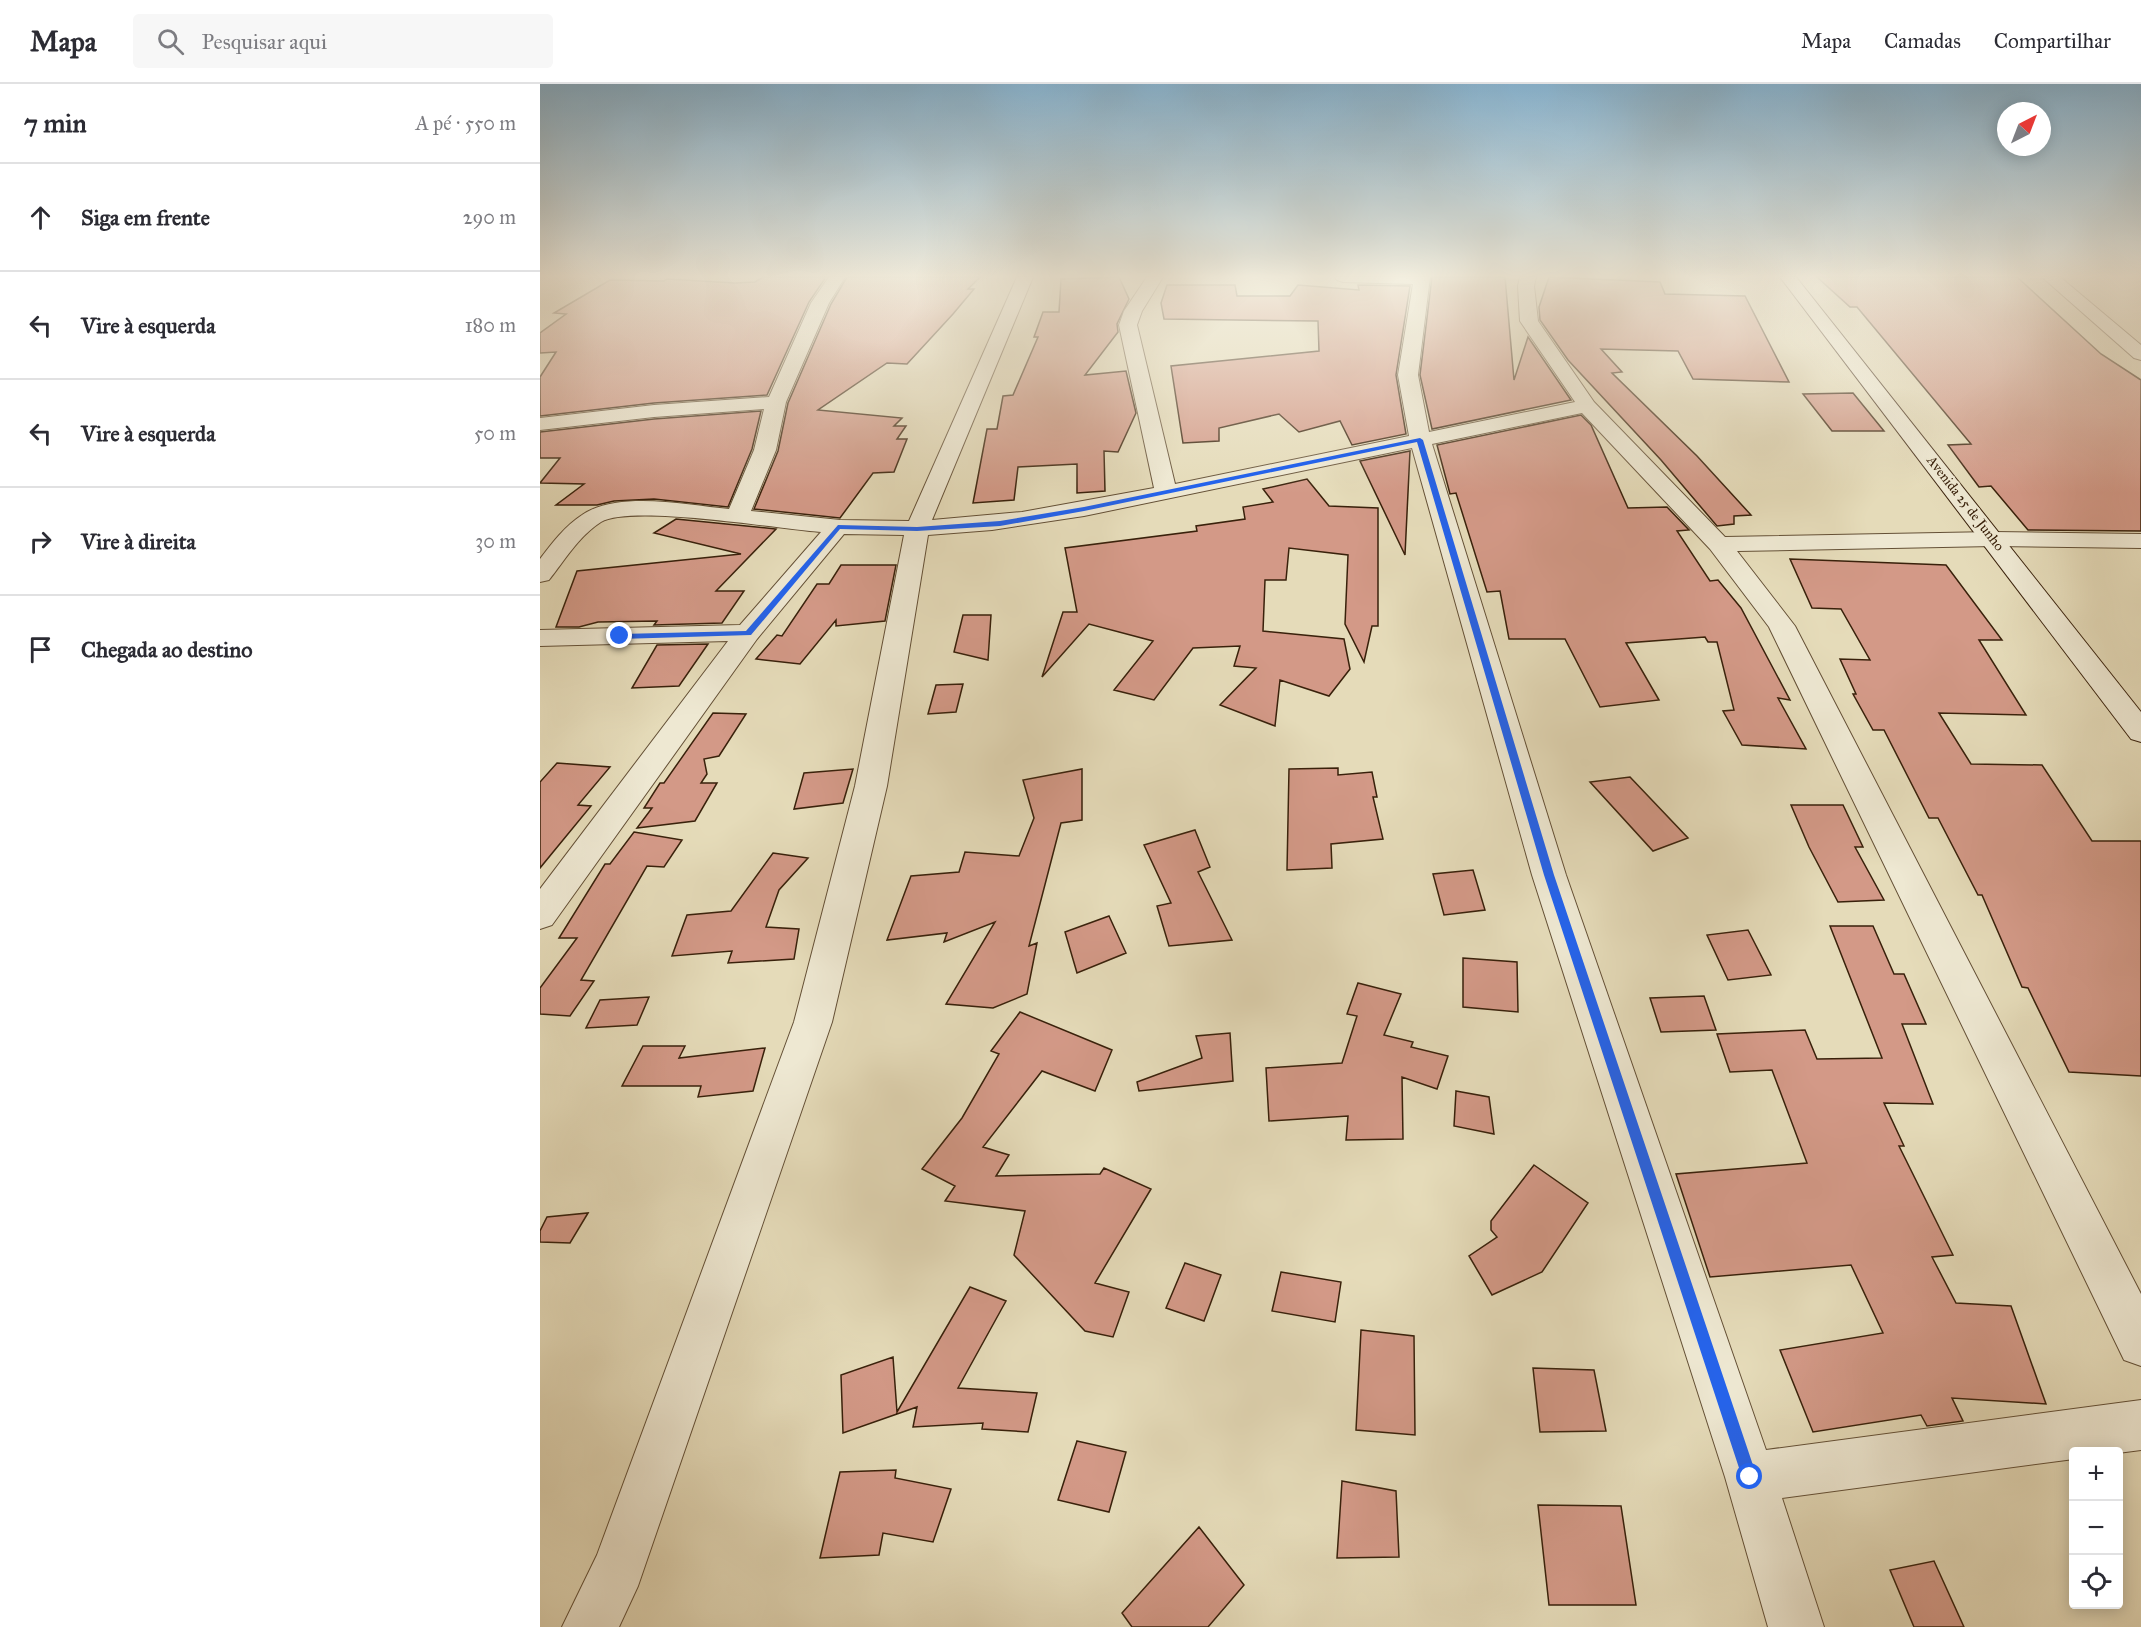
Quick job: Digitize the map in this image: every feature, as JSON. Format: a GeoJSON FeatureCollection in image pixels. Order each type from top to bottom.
{"type":"FeatureCollection","features":[{"type":"Feature","properties":{"kind":"street"},"geometry":{"type":"LineString","coordinates":[[738,515],[765,450],[776,402],[800,349]]}},
{"type":"Feature","properties":{"kind":"street"},"geometry":{"type":"LineString","coordinates":[[590,1627],[619,1567],[813,1022],[871,786],[917,529],[994,349]]}},
{"type":"Feature","properties":{"kind":"street"},"geometry":{"type":"LineString","coordinates":[[1132,349],[1166,492]]}},
{"type":"Feature","properties":{"kind":"street"},"geometry":{"type":"LineString","coordinates":[[1412,349],[1408,375],[1420,440],[1549,875],[1750,1477],[1796,1627]]}},
{"type":"Feature","properties":{"kind":"street"},"geometry":{"type":"LineString","coordinates":[[1548,349],[1587,406],[1719,544],[1782,626],[2141,1343]]}},
{"type":"Feature","properties":{"kind":"street","name":"Avenida 25 de Junho"},"geometry":{"type":"LineString","coordinates":[[1845,349],[1994,539],[2141,732]]}},
{"type":"Feature","properties":{"kind":"street"},"geometry":{"type":"LineString","coordinates":[[540,424],[654,411],[776,402]]}},
{"type":"Feature","properties":{"kind":"street"},"geometry":{"type":"LineString","coordinates":[[540,575],[588,520],[610,511],[635,508],[738,515],[838,527],[917,529],[1000,524],[1587,406]]}},
{"type":"Feature","properties":{"kind":"street"},"geometry":{"type":"LineString","coordinates":[[540,441],[562,422]]}},
{"type":"Feature","properties":{"kind":"street"},"geometry":{"type":"LineString","coordinates":[[540,915],[748,633],[838,527]]}},
{"type":"Feature","properties":{"kind":"street"},"geometry":{"type":"LineString","coordinates":[[1719,544],[1994,539],[2141,541]]}},
{"type":"Feature","properties":{"kind":"street"},"geometry":{"type":"LineString","coordinates":[[540,638],[748,633]]}},
{"type":"Feature","properties":{"kind":"street"},"geometry":{"type":"LineString","coordinates":[[1750,1477],[2141,1425]]}},
{"type":"Feature","properties":{"kind":"building"},"geometry":{"type":"Polygon","coordinates":[[[540,349],[788,349],[767,395],[654,403],[540,416],[540,377],[556,352],[540,353],[540,349]]]}},
{"type":"Feature","properties":{"kind":"building"},"geometry":{"type":"Polygon","coordinates":[[[811,349],[921,349],[907,364],[887,363],[818,410],[902,418],[894,426],[906,426],[897,439],[907,439],[894,472],[873,473],[840,518],[754,509],[778,451],[788,403],[811,349]]]}},
{"type":"Feature","properties":{"kind":"building"},"geometry":{"type":"Polygon","coordinates":[[[1033,349],[1105,349],[1085,375],[1126,371],[1136,413],[1118,452],[1104,451],[1105,491],[1077,493],[1077,464],[1018,467],[1014,500],[973,503],[987,429],[997,429],[1003,396],[1013,395],[1033,349]]]}},
{"type":"Feature","properties":{"kind":"building"},"geometry":{"type":"Polygon","coordinates":[[[1319,349],[1400,349],[1396,375],[1406,434],[1352,445],[1340,421],[1299,432],[1279,414],[1219,428],[1219,441],[1183,443],[1171,366],[1319,351],[1319,349]]]}},
{"type":"Feature","properties":{"kind":"building"},"geometry":{"type":"Polygon","coordinates":[[[1423,349],[1511,349],[1514,380],[1524,349],[1536,349],[1571,400],[1432,429],[1420,375],[1423,349]]]}},
{"type":"Feature","properties":{"kind":"building"},"geometry":{"type":"Polygon","coordinates":[[[1560,349],[1601,349],[1622,372],[1612,373],[1697,456],[1751,515],[1734,516],[1734,524],[1717,526],[1661,460],[1560,349]]]}},
{"type":"Feature","properties":{"kind":"building"},"geometry":{"type":"Polygon","coordinates":[[[1601,349],[1772,349],[1789,382],[1693,379],[1678,351],[1601,349]]]}},
{"type":"Feature","properties":{"kind":"building"},"geometry":{"type":"Polygon","coordinates":[[[1892,349],[2096,349],[2141,380],[2141,531],[2028,530],[1991,486],[1979,487],[1948,445],[1971,444],[1892,349]]]}},
{"type":"Feature","properties":{"kind":"building"},"geometry":{"type":"Polygon","coordinates":[[[1853,393],[1884,431],[1832,431],[1803,394],[1853,393]]]}},
{"type":"Feature","properties":{"kind":"building"},"geometry":{"type":"Polygon","coordinates":[[[761,411],[752,449],[728,507],[654,499],[614,501],[597,505],[556,505],[584,484],[540,483],[560,458],[540,458],[540,432],[654,419],[761,411]]]}},
{"type":"Feature","properties":{"kind":"building"},"geometry":{"type":"Polygon","coordinates":[[[1581,415],[1591,425],[1628,508],[1667,507],[1689,530],[1677,531],[1710,581],[1718,580],[1741,608],[1790,700],[1778,698],[1806,749],[1742,745],[1723,711],[1734,710],[1717,642],[1708,642],[1705,637],[1626,643],[1659,700],[1600,707],[1565,639],[1509,639],[1500,591],[1487,592],[1456,493],[1450,494],[1437,445],[1581,415]]]}},
{"type":"Feature","properties":{"kind":"building"},"geometry":{"type":"Polygon","coordinates":[[[1410,451],[1405,555],[1360,461],[1410,451]]]}},
{"type":"Feature","properties":{"kind":"building"},"geometry":{"type":"Polygon","coordinates":[[[1307,479],[1329,506],[1378,508],[1378,626],[1372,626],[1364,662],[1345,624],[1348,555],[1289,548],[1286,580],[1265,580],[1263,631],[1344,639],[1350,669],[1329,696],[1280,680],[1275,726],[1220,705],[1256,668],[1234,666],[1240,646],[1193,648],[1154,700],[1114,690],[1153,641],[1089,624],[1042,677],[1063,612],[1077,612],[1065,548],[1197,531],[1196,526],[1245,519],[1243,507],[1273,502],[1263,489],[1307,479]]]}},
{"type":"Feature","properties":{"kind":"building"},"geometry":{"type":"Polygon","coordinates":[[[676,519],[776,529],[716,591],[744,591],[722,623],[654,625],[657,621],[598,622],[579,627],[556,627],[577,571],[741,554],[654,533],[676,519]]]}},
{"type":"Feature","properties":{"kind":"building"},"geometry":{"type":"Polygon","coordinates":[[[1790,559],[1946,565],[2002,640],[1979,640],[2026,715],[1939,713],[1971,764],[2042,765],[2092,841],[2141,841],[2141,1076],[2069,1072],[2028,988],[2022,987],[1982,895],[1978,895],[1938,818],[1929,818],[1884,730],[1873,730],[1853,694],[1856,694],[1840,659],[1870,660],[1841,609],[1812,608],[1790,559]]]}},
{"type":"Feature","properties":{"kind":"building"},"geometry":{"type":"Polygon","coordinates":[[[841,565],[896,565],[885,621],[836,626],[836,620],[800,664],[756,659],[777,635],[782,636],[817,584],[829,584],[841,565]]]}},
{"type":"Feature","properties":{"kind":"building"},"geometry":{"type":"Polygon","coordinates":[[[963,615],[991,615],[988,660],[954,652],[963,615]]]}},
{"type":"Feature","properties":{"kind":"building"},"geometry":{"type":"Polygon","coordinates":[[[708,644],[679,686],[632,688],[657,645],[708,644]]]}},
{"type":"Feature","properties":{"kind":"building"},"geometry":{"type":"Polygon","coordinates":[[[963,684],[956,712],[928,714],[936,685],[963,684]]]}},
{"type":"Feature","properties":{"kind":"building"},"geometry":{"type":"Polygon","coordinates":[[[713,713],[746,714],[719,756],[704,759],[707,774],[701,783],[717,783],[695,821],[637,828],[652,808],[644,808],[660,783],[664,783],[713,713]]]}},
{"type":"Feature","properties":{"kind":"building"},"geometry":{"type":"Polygon","coordinates":[[[557,763],[610,767],[578,805],[591,806],[540,868],[540,782],[557,763]]]}},
{"type":"Feature","properties":{"kind":"building"},"geometry":{"type":"Polygon","coordinates":[[[1338,768],[1338,775],[1372,772],[1377,797],[1373,797],[1383,839],[1331,844],[1332,868],[1287,870],[1289,769],[1338,768]]]}},
{"type":"Feature","properties":{"kind":"building"},"geometry":{"type":"Polygon","coordinates":[[[853,769],[843,803],[794,809],[804,773],[853,769]]]}},
{"type":"Feature","properties":{"kind":"building"},"geometry":{"type":"Polygon","coordinates":[[[1082,769],[1082,820],[1061,823],[1029,946],[1037,943],[1027,994],[993,1008],[946,1004],[995,922],[944,942],[947,933],[887,940],[911,876],[959,872],[965,852],[1019,856],[1034,818],[1023,780],[1082,769]]]}},
{"type":"Feature","properties":{"kind":"building"},"geometry":{"type":"Polygon","coordinates":[[[1630,777],[1688,838],[1653,851],[1590,782],[1630,777]]]}},
{"type":"Feature","properties":{"kind":"building"},"geometry":{"type":"Polygon","coordinates":[[[1791,805],[1843,805],[1863,847],[1855,847],[1884,900],[1838,902],[1809,847],[1791,805]]]}},
{"type":"Feature","properties":{"kind":"building"},"geometry":{"type":"Polygon","coordinates":[[[1195,830],[1210,867],[1198,872],[1232,940],[1169,946],[1157,906],[1171,903],[1144,845],[1195,830]]]}},
{"type":"Feature","properties":{"kind":"building"},"geometry":{"type":"Polygon","coordinates":[[[634,832],[682,840],[664,867],[647,866],[581,980],[594,981],[570,1016],[540,1014],[540,988],[577,938],[559,938],[605,864],[610,864],[634,832]]]}},
{"type":"Feature","properties":{"kind":"building"},"geometry":{"type":"Polygon","coordinates":[[[773,853],[808,858],[779,890],[766,927],[799,929],[794,959],[728,963],[732,951],[672,956],[687,915],[731,911],[773,853]]]}},
{"type":"Feature","properties":{"kind":"building"},"geometry":{"type":"Polygon","coordinates":[[[1473,870],[1485,910],[1444,915],[1433,874],[1473,870]]]}},
{"type":"Feature","properties":{"kind":"building"},"geometry":{"type":"Polygon","coordinates":[[[1109,916],[1126,953],[1077,973],[1065,932],[1109,916]]]}},
{"type":"Feature","properties":{"kind":"building"},"geometry":{"type":"Polygon","coordinates":[[[1830,926],[1873,926],[1894,974],[1904,974],[1926,1024],[1902,1024],[1933,1104],[1884,1103],[1904,1146],[1899,1146],[1953,1255],[1932,1257],[1956,1303],[2011,1306],[2046,1404],[1952,1398],[1963,1421],[1927,1426],[1921,1415],[1813,1432],[1780,1350],[1883,1333],[1851,1265],[1710,1277],[1676,1174],[1807,1163],[1772,1070],[1730,1072],[1717,1034],[1805,1030],[1817,1059],[1882,1058],[1830,926]]]}},
{"type":"Feature","properties":{"kind":"building"},"geometry":{"type":"Polygon","coordinates":[[[1748,930],[1771,975],[1728,980],[1707,935],[1748,930]]]}},
{"type":"Feature","properties":{"kind":"building"},"geometry":{"type":"Polygon","coordinates":[[[1463,958],[1517,962],[1518,1012],[1463,1007],[1463,958]]]}},
{"type":"Feature","properties":{"kind":"building"},"geometry":{"type":"Polygon","coordinates":[[[1358,983],[1401,994],[1384,1035],[1413,1042],[1411,1047],[1448,1056],[1437,1089],[1402,1077],[1403,1139],[1346,1140],[1348,1116],[1269,1121],[1266,1068],[1342,1063],[1357,1016],[1347,1014],[1358,983]]]}},
{"type":"Feature","properties":{"kind":"building"},"geometry":{"type":"Polygon","coordinates":[[[1704,996],[1716,1030],[1661,1032],[1650,998],[1704,996]]]}},
{"type":"Feature","properties":{"kind":"building"},"geometry":{"type":"Polygon","coordinates":[[[649,997],[637,1025],[586,1028],[600,1000],[649,997]]]}},
{"type":"Feature","properties":{"kind":"building"},"geometry":{"type":"Polygon","coordinates":[[[1020,1012],[1112,1050],[1095,1091],[1042,1071],[983,1147],[1009,1155],[996,1176],[1100,1174],[1104,1168],[1151,1189],[1095,1283],[1129,1292],[1113,1337],[1085,1331],[1014,1255],[1025,1211],[945,1201],[955,1186],[922,1169],[962,1118],[999,1054],[991,1051],[1020,1012]]]}},
{"type":"Feature","properties":{"kind":"building"},"geometry":{"type":"Polygon","coordinates":[[[1230,1033],[1233,1081],[1139,1091],[1137,1082],[1202,1058],[1196,1036],[1230,1033]]]}},
{"type":"Feature","properties":{"kind":"building"},"geometry":{"type":"Polygon","coordinates":[[[643,1046],[685,1046],[679,1058],[765,1048],[753,1091],[698,1097],[701,1086],[622,1086],[643,1046]]]}},
{"type":"Feature","properties":{"kind":"building"},"geometry":{"type":"Polygon","coordinates":[[[1456,1091],[1489,1097],[1494,1134],[1454,1126],[1456,1091]]]}},
{"type":"Feature","properties":{"kind":"building"},"geometry":{"type":"Polygon","coordinates":[[[1534,1165],[1588,1203],[1542,1272],[1492,1295],[1469,1256],[1497,1237],[1491,1230],[1491,1221],[1534,1165]]]}},
{"type":"Feature","properties":{"kind":"building"},"geometry":{"type":"Polygon","coordinates":[[[588,1213],[570,1243],[540,1242],[540,1231],[547,1217],[588,1213]]]}},
{"type":"Feature","properties":{"kind":"building"},"geometry":{"type":"Polygon","coordinates":[[[1185,1263],[1221,1275],[1204,1321],[1166,1308],[1185,1263]]]}},
{"type":"Feature","properties":{"kind":"building"},"geometry":{"type":"Polygon","coordinates":[[[1281,1272],[1341,1282],[1335,1322],[1272,1311],[1281,1272]]]}},
{"type":"Feature","properties":{"kind":"building"},"geometry":{"type":"Polygon","coordinates":[[[970,1287],[1006,1301],[958,1388],[1037,1393],[1028,1432],[982,1429],[983,1423],[913,1427],[917,1407],[843,1433],[841,1375],[893,1357],[897,1412],[970,1287]]]}},
{"type":"Feature","properties":{"kind":"building"},"geometry":{"type":"Polygon","coordinates":[[[1361,1330],[1414,1336],[1415,1435],[1356,1430],[1361,1330]]]}},
{"type":"Feature","properties":{"kind":"building"},"geometry":{"type":"Polygon","coordinates":[[[1533,1368],[1594,1370],[1606,1431],[1540,1432],[1533,1368]]]}},
{"type":"Feature","properties":{"kind":"building"},"geometry":{"type":"Polygon","coordinates":[[[1077,1441],[1126,1452],[1109,1512],[1058,1500],[1077,1441]]]}},
{"type":"Feature","properties":{"kind":"building"},"geometry":{"type":"Polygon","coordinates":[[[896,1470],[895,1478],[951,1489],[933,1542],[883,1533],[879,1555],[820,1558],[840,1472],[896,1470]]]}},
{"type":"Feature","properties":{"kind":"building"},"geometry":{"type":"Polygon","coordinates":[[[1342,1481],[1396,1491],[1399,1557],[1337,1558],[1342,1481]]]}},
{"type":"Feature","properties":{"kind":"building"},"geometry":{"type":"Polygon","coordinates":[[[1538,1505],[1621,1506],[1636,1605],[1549,1605],[1538,1505]]]}},
{"type":"Feature","properties":{"kind":"building"},"geometry":{"type":"Polygon","coordinates":[[[1199,1527],[1244,1585],[1208,1627],[1132,1627],[1122,1613],[1199,1527]]]}},
{"type":"Feature","properties":{"kind":"building"},"geometry":{"type":"Polygon","coordinates":[[[1934,1561],[1964,1627],[1914,1627],[1890,1570],[1934,1561]]]}},
{"type":"Feature","properties":{"kind":"route"},"geometry":{"type":"LineString","coordinates":[[620,636],[748,633],[838,527],[917,529],[1000,524],[1420,440],[1549,875],[1750,1477]]}}]}
